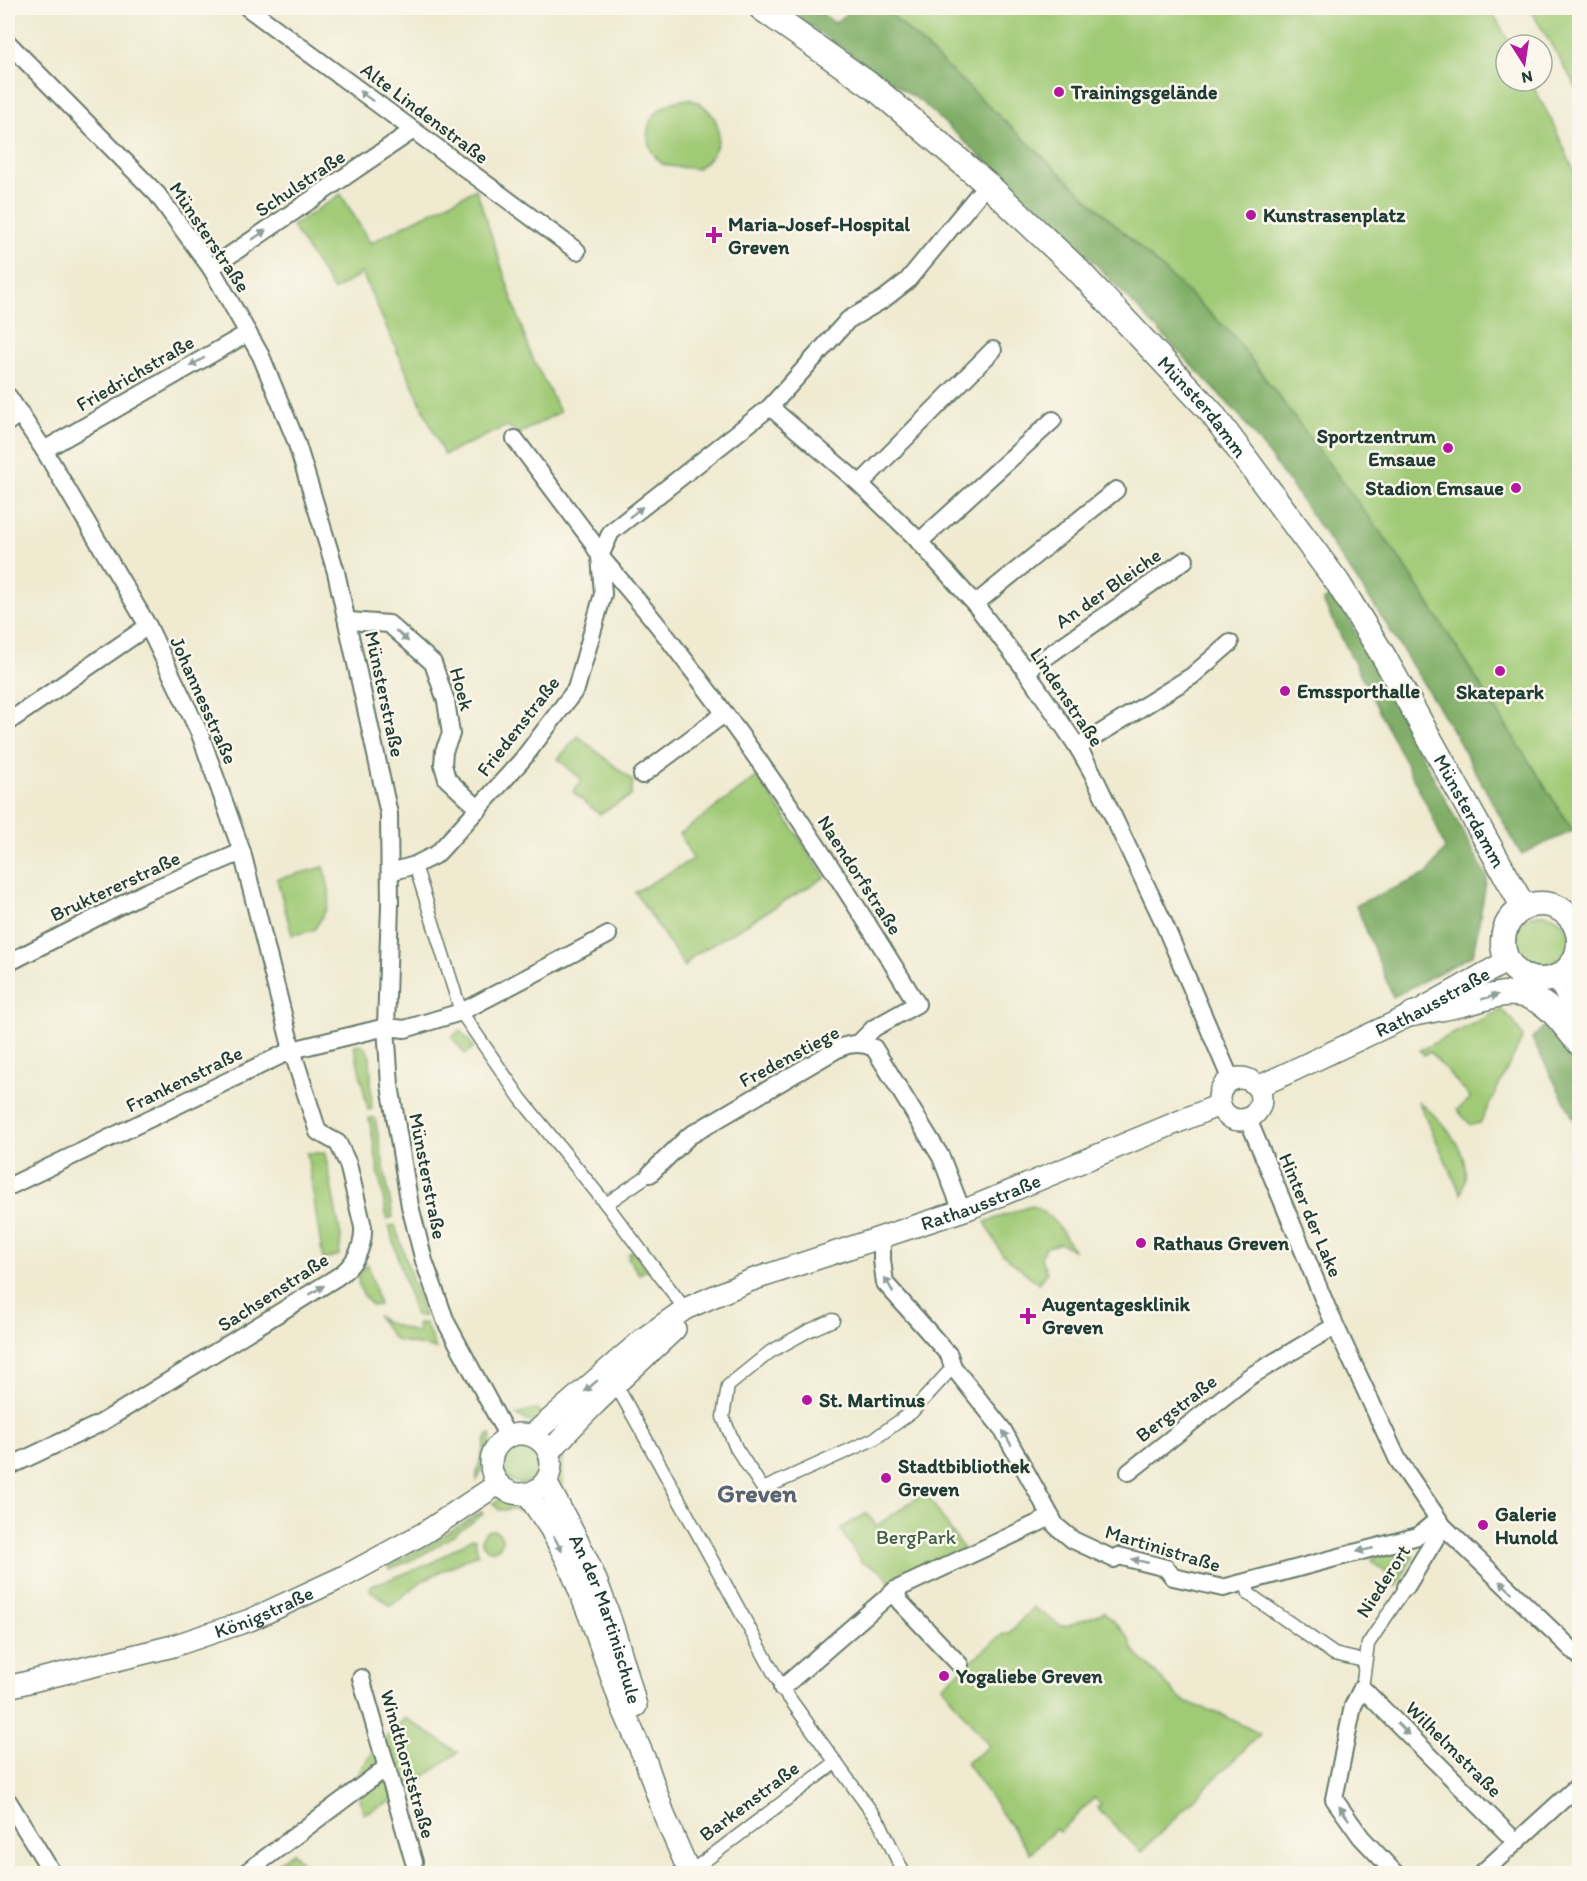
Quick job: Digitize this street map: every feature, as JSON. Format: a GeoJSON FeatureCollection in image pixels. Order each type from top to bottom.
{"type":"FeatureCollection","features":[{"type":"Feature","properties":{"kind":"main road","name":"Münsterdamm"},"geometry":{"type":"LineString","coordinates":[[761,8],[876,89],[987,184],[1075,267],[1211,412],[1338,583],[1384,657],[1524,908]]}},
{"type":"Feature","properties":{"kind":"main road"},"geometry":{"type":"LineString","coordinates":[[1534,904],[1547,904],[1559,908],[1569,915],[1576,926],[1579,949],[1568,970],[1558,976],[1547,980],[1535,980],[1515,970],[1508,961],[1503,950],[1506,926],[1513,916],[1524,908],[1534,904]]}},
{"type":"Feature","properties":{"kind":"main road"},"geometry":{"type":"LineString","coordinates":[[1558,976],[1580,1017]]}},
{"type":"Feature","properties":{"kind":"main road"},"geometry":{"type":"LineString","coordinates":[[1413,1014],[1463,1004],[1496,994],[1520,994],[1538,1001],[1551,1011],[1580,1044]]}},
{"type":"Feature","properties":{"kind":"street","name":"Alte Lindenstraße"},"geometry":{"type":"LineString","coordinates":[[248,8],[577,251]]}},
{"type":"Feature","properties":{"kind":"street","name":"Münsterstraße"},"geometry":{"type":"LineString","coordinates":[[8,43],[157,194],[211,268],[261,356],[306,470],[349,621],[389,814],[391,872],[386,1027],[390,1084],[407,1195],[424,1262],[446,1322],[508,1437]]}},
{"type":"Feature","properties":{"kind":"street","name":"Schulstraße"},"geometry":{"type":"LineString","coordinates":[[211,268],[412,131]]}},
{"type":"Feature","properties":{"kind":"street"},"geometry":{"type":"LineString","coordinates":[[600,556],[611,532],[770,407],[848,320],[884,299],[907,281],[987,184]]}},
{"type":"Feature","properties":{"kind":"street","name":"Friedrichstraße"},"geometry":{"type":"LineString","coordinates":[[44,450],[248,333]]}},
{"type":"Feature","properties":{"kind":"street"},"geometry":{"type":"LineString","coordinates":[[860,484],[993,350]]}},
{"type":"Feature","properties":{"kind":"street","name":"Johannesstraße"},"geometry":{"type":"LineString","coordinates":[[8,396],[14,418],[44,450],[147,626],[200,734],[242,852],[292,1050]]}},
{"type":"Feature","properties":{"kind":"street","name":"Lindenstraße"},"geometry":{"type":"LineString","coordinates":[[770,407],[860,484],[919,542],[975,604],[1026,671],[1092,771],[1162,919],[1231,1080]]}},
{"type":"Feature","properties":{"kind":"street"},"geometry":{"type":"LineString","coordinates":[[919,542],[1053,420]]}},
{"type":"Feature","properties":{"kind":"street","name":"Friedenstraße"},"geometry":{"type":"LineString","coordinates":[[391,872],[416,869],[437,854],[522,760],[576,689],[603,594],[600,556],[591,540],[515,439]]}},
{"type":"Feature","properties":{"kind":"street"},"geometry":{"type":"LineString","coordinates":[[975,604],[1116,490]]}},
{"type":"Feature","properties":{"kind":"street","name":"Naendorfstraße"},"geometry":{"type":"LineString","coordinates":[[600,556],[673,644],[762,766],[860,910],[917,1004],[874,1028],[858,1044]]}},
{"type":"Feature","properties":{"kind":"street","name":"An der Bleiche"},"geometry":{"type":"LineString","coordinates":[[1026,671],[1185,560]]}},
{"type":"Feature","properties":{"kind":"street","name":"Hoek"},"geometry":{"type":"LineString","coordinates":[[349,621],[389,624],[433,663],[446,701],[451,734],[444,752],[443,765],[447,779],[479,808]]}},
{"type":"Feature","properties":{"kind":"street"},"geometry":{"type":"LineString","coordinates":[[8,722],[147,626]]}},
{"type":"Feature","properties":{"kind":"street"},"geometry":{"type":"LineString","coordinates":[[1077,746],[1192,676],[1230,643]]}},
{"type":"Feature","properties":{"kind":"street"},"geometry":{"type":"LineString","coordinates":[[642,775],[724,714]]}},
{"type":"Feature","properties":{"kind":"street","name":"Bruktererstraße"},"geometry":{"type":"LineString","coordinates":[[8,963],[144,893],[242,852]]}},
{"type":"Feature","properties":{"kind":"street"},"geometry":{"type":"LineString","coordinates":[[416,869],[461,1012],[521,1099],[606,1204],[688,1313]]}},
{"type":"Feature","properties":{"kind":"street","name":"Frankenstraße"},"geometry":{"type":"LineString","coordinates":[[8,1187],[292,1050],[386,1027],[405,1029],[461,1012],[608,935]]}},
{"type":"Feature","properties":{"kind":"street","name":"Rathausstraße"},"geometry":{"type":"LineString","coordinates":[[1258,1088],[1413,1014],[1508,961]]}},
{"type":"Feature","properties":{"kind":"street","name":"Fredenstiege"},"geometry":{"type":"LineString","coordinates":[[606,1204],[650,1174],[689,1136],[850,1043],[866,1044],[874,1048],[941,1157],[962,1211]]}},
{"type":"Feature","properties":{"kind":"street","name":"Sachsenstraße"},"geometry":{"type":"LineString","coordinates":[[8,1467],[102,1423],[342,1274],[356,1258],[364,1238],[348,1164],[338,1143],[318,1131],[292,1050]]}},
{"type":"Feature","properties":{"kind":"street"},"geometry":{"type":"LineString","coordinates":[[1245,1078],[1258,1088],[1262,1098],[1261,1105],[1258,1112],[1248,1119],[1229,1118],[1219,1105],[1221,1089],[1231,1080],[1245,1078]]}},
{"type":"Feature","properties":{"kind":"street","name":"Rathausstraße"},"geometry":{"type":"LineString","coordinates":[[688,1313],[738,1286],[962,1211],[1219,1105]]}},
{"type":"Feature","properties":{"kind":"street","name":"Hinter der Lake"},"geometry":{"type":"LineString","coordinates":[[1248,1119],[1335,1326],[1398,1460],[1440,1523]]}},
{"type":"Feature","properties":{"kind":"street","name":"Martinistraße"},"geometry":{"type":"LineString","coordinates":[[882,1236],[885,1283],[949,1355],[953,1368],[1003,1430],[1056,1526],[1074,1540],[1114,1559],[1119,1556],[1166,1568],[1173,1577],[1223,1588],[1418,1536],[1440,1523]]}},
{"type":"Feature","properties":{"kind":"street"},"geometry":{"type":"LineString","coordinates":[[549,1453],[614,1385],[679,1325],[688,1313]]}},
{"type":"Feature","properties":{"kind":"street"},"geometry":{"type":"LineString","coordinates":[[532,1435],[644,1338],[688,1313]]}},
{"type":"Feature","properties":{"kind":"street"},"geometry":{"type":"LineString","coordinates":[[833,1320],[808,1330],[770,1352],[728,1386],[723,1417],[736,1448],[763,1489],[874,1439],[912,1412],[953,1368]]}},
{"type":"Feature","properties":{"kind":"street","name":"Bergstraße"},"geometry":{"type":"LineString","coordinates":[[1129,1472],[1249,1377],[1335,1326]]}},
{"type":"Feature","properties":{"kind":"street"},"geometry":{"type":"LineString","coordinates":[[614,1385],[782,1688],[881,1825],[904,1874]]}},
{"type":"Feature","properties":{"kind":"street"},"geometry":{"type":"LineString","coordinates":[[519,1433],[532,1435],[540,1440],[549,1453],[552,1465],[546,1482],[538,1490],[527,1494],[506,1491],[493,1476],[491,1458],[500,1442],[508,1437],[519,1433]]}},
{"type":"Feature","properties":{"kind":"street","name":"An der Martinischule"},"geometry":{"type":"LineString","coordinates":[[546,1482],[577,1538],[594,1575],[617,1639],[639,1719],[645,1762]]}},
{"type":"Feature","properties":{"kind":"street","name":"Königstraße"},"geometry":{"type":"LineString","coordinates":[[8,1687],[173,1646],[250,1620],[345,1576],[424,1533],[498,1484]]}},
{"type":"Feature","properties":{"kind":"street","name":"An der Martinischule"},"geometry":{"type":"LineString","coordinates":[[527,1494],[550,1528],[567,1560],[622,1707],[689,1873]]}},
{"type":"Feature","properties":{"kind":"street"},"geometry":{"type":"LineString","coordinates":[[782,1688],[895,1590],[1051,1517]]}},
{"type":"Feature","properties":{"kind":"street"},"geometry":{"type":"LineString","coordinates":[[1440,1523],[1580,1658]]}},
{"type":"Feature","properties":{"kind":"street","name":"Niederort"},"geometry":{"type":"LineString","coordinates":[[1396,1874],[1361,1837],[1334,1799],[1353,1706],[1362,1688],[1368,1644],[1406,1587],[1440,1523]]}},
{"type":"Feature","properties":{"kind":"street"},"geometry":{"type":"LineString","coordinates":[[1246,1581],[1249,1593],[1334,1654],[1364,1661]]}},
{"type":"Feature","properties":{"kind":"street"},"geometry":{"type":"LineString","coordinates":[[895,1590],[900,1602],[960,1665]]}},
{"type":"Feature","properties":{"kind":"street","name":"Windthorststraße"},"geometry":{"type":"LineString","coordinates":[[361,1678],[414,1862]]}},
{"type":"Feature","properties":{"kind":"street","name":"Wilhelmstraße"},"geometry":{"type":"LineString","coordinates":[[1362,1688],[1515,1842]]}},
{"type":"Feature","properties":{"kind":"street","name":"Barkenstraße"},"geometry":{"type":"LineString","coordinates":[[689,1873],[836,1761]]}},
{"type":"Feature","properties":{"kind":"street"},"geometry":{"type":"LineString","coordinates":[[244,1874],[387,1767]]}},
{"type":"Feature","properties":{"kind":"street"},"geometry":{"type":"LineString","coordinates":[[1481,1874],[1580,1784]]}},
{"type":"Feature","properties":{"kind":"street"},"geometry":{"type":"LineString","coordinates":[[8,1801],[53,1874]]}},
{"type":"Feature","properties":{"kind":"green space"},"geometry":{"type":"Polygon","coordinates":[[[784,8],[814,8],[835,23],[852,8],[884,8],[1232,334],[1403,563],[1573,831],[1521,854],[1453,731],[1380,614],[1240,416],[1085,253],[924,104],[784,8]]]}},
{"type":"Feature","properties":{"kind":"green space","name":"Sportzentrum Emsaue"},"geometry":{"type":"Polygon","coordinates":[[[884,8],[1490,8],[1504,33],[1494,33],[1494,93],[1537,93],[1553,123],[1579,182],[1579,829],[1573,831],[1403,563],[1232,334],[884,8]]]}},
{"type":"Feature","properties":{"kind":"green space"},"geometry":{"type":"Polygon","coordinates":[[[1529,8],[1579,8],[1579,92],[1554,50],[1554,33],[1544,33],[1529,8]]]}},
{"type":"Feature","properties":{"kind":"green space"},"geometry":{"type":"Polygon","coordinates":[[[689,99],[701,104],[710,112],[716,121],[718,131],[718,141],[714,152],[696,169],[661,163],[651,150],[648,140],[650,122],[655,114],[670,104],[689,99]]]}},
{"type":"Feature","properties":{"kind":"green space"},"geometry":{"type":"Polygon","coordinates":[[[476,189],[530,353],[560,412],[519,434],[507,426],[444,455],[362,273],[334,291],[292,226],[341,194],[370,243],[476,189]]]}},
{"type":"Feature","properties":{"kind":"green space"},"geometry":{"type":"Polygon","coordinates":[[[1335,594],[1487,877],[1473,955],[1393,997],[1356,905],[1427,874],[1445,849],[1433,817],[1323,601],[1335,594]]]}},
{"type":"Feature","properties":{"kind":"green space"},"geometry":{"type":"Polygon","coordinates":[[[578,736],[633,781],[631,796],[599,814],[573,792],[582,780],[558,759],[578,736]]]}},
{"type":"Feature","properties":{"kind":"green space"},"geometry":{"type":"Polygon","coordinates":[[[758,776],[825,877],[693,956],[685,967],[635,892],[693,859],[680,834],[758,776]]]}},
{"type":"Feature","properties":{"kind":"green space"},"geometry":{"type":"Polygon","coordinates":[[[324,867],[329,894],[328,906],[314,930],[292,935],[277,879],[324,867]]]}},
{"type":"Feature","properties":{"kind":"green space"},"geometry":{"type":"Polygon","coordinates":[[[1542,914],[1553,916],[1562,922],[1568,931],[1570,942],[1568,953],[1562,962],[1553,968],[1542,970],[1531,968],[1522,962],[1516,953],[1514,942],[1516,931],[1522,922],[1531,916],[1542,914]]]}},
{"type":"Feature","properties":{"kind":"green space"},"geometry":{"type":"Polygon","coordinates":[[[1501,1010],[1512,1019],[1523,1037],[1480,1123],[1471,1125],[1457,1110],[1471,1098],[1430,1052],[1424,1055],[1420,1050],[1501,1010]]]}},
{"type":"Feature","properties":{"kind":"green space"},"geometry":{"type":"Polygon","coordinates":[[[1549,1021],[1572,1047],[1579,1059],[1579,1129],[1532,1039],[1549,1021]]]}},
{"type":"Feature","properties":{"kind":"green space"},"geometry":{"type":"Polygon","coordinates":[[[460,1030],[474,1047],[465,1054],[452,1037],[460,1030]]]}},
{"type":"Feature","properties":{"kind":"green space"},"geometry":{"type":"Polygon","coordinates":[[[360,1044],[370,1057],[372,1109],[368,1110],[354,1045],[360,1044]]]}},
{"type":"Feature","properties":{"kind":"green space"},"geometry":{"type":"Polygon","coordinates":[[[1418,1101],[1448,1130],[1462,1154],[1465,1180],[1461,1194],[1418,1101]]]}},
{"type":"Feature","properties":{"kind":"green space"},"geometry":{"type":"Polygon","coordinates":[[[369,1118],[375,1118],[393,1217],[387,1219],[369,1118]]]}},
{"type":"Feature","properties":{"kind":"green space"},"geometry":{"type":"Polygon","coordinates":[[[307,1153],[325,1153],[341,1237],[339,1255],[323,1260],[307,1153]]]}},
{"type":"Feature","properties":{"kind":"green space"},"geometry":{"type":"Polygon","coordinates":[[[1031,1206],[1050,1218],[1061,1230],[1073,1250],[1061,1243],[1045,1248],[1041,1258],[1047,1273],[1038,1283],[1002,1254],[985,1222],[1031,1206]]]}},
{"type":"Feature","properties":{"kind":"green space"},"geometry":{"type":"Polygon","coordinates":[[[395,1225],[424,1316],[415,1316],[389,1226],[395,1225]]]}},
{"type":"Feature","properties":{"kind":"green space"},"geometry":{"type":"Polygon","coordinates":[[[635,1250],[647,1270],[639,1274],[628,1258],[630,1256],[628,1254],[635,1250]]]}},
{"type":"Feature","properties":{"kind":"green space"},"geometry":{"type":"Polygon","coordinates":[[[368,1264],[379,1305],[372,1306],[360,1288],[358,1275],[368,1264]]]}},
{"type":"Feature","properties":{"kind":"green space"},"geometry":{"type":"Polygon","coordinates":[[[377,1316],[385,1322],[418,1333],[417,1324],[425,1323],[436,1349],[395,1340],[377,1316]]]}},
{"type":"Feature","properties":{"kind":"green space"},"geometry":{"type":"Polygon","coordinates":[[[537,1410],[542,1414],[539,1422],[530,1422],[516,1415],[537,1410]]]}},
{"type":"Feature","properties":{"kind":"green space"},"geometry":{"type":"Polygon","coordinates":[[[491,1434],[490,1444],[477,1480],[477,1471],[487,1436],[491,1434]]]}},
{"type":"Feature","properties":{"kind":"green space"},"geometry":{"type":"Polygon","coordinates":[[[521,1445],[534,1451],[540,1464],[534,1477],[521,1483],[508,1477],[502,1464],[508,1451],[521,1445]]]}},
{"type":"Feature","properties":{"kind":"green space"},"geometry":{"type":"Polygon","coordinates":[[[563,1452],[561,1493],[555,1486],[558,1457],[563,1452]]]}},
{"type":"Feature","properties":{"kind":"green space","name":"BergPark"},"geometry":{"type":"Polygon","coordinates":[[[925,1492],[964,1550],[891,1583],[880,1570],[861,1562],[840,1529],[867,1513],[876,1526],[925,1492]]]}},
{"type":"Feature","properties":{"kind":"green space"},"geometry":{"type":"Polygon","coordinates":[[[498,1500],[517,1500],[535,1510],[528,1514],[515,1509],[499,1510],[493,1503],[498,1500]]]}},
{"type":"Feature","properties":{"kind":"green space"},"geometry":{"type":"Polygon","coordinates":[[[481,1512],[483,1514],[438,1545],[389,1569],[388,1566],[430,1544],[481,1512]]]}},
{"type":"Feature","properties":{"kind":"green space"},"geometry":{"type":"Polygon","coordinates":[[[492,1530],[499,1533],[502,1540],[499,1547],[492,1550],[485,1547],[482,1540],[485,1533],[492,1530]]]}},
{"type":"Feature","properties":{"kind":"green space"},"geometry":{"type":"Polygon","coordinates":[[[472,1538],[475,1539],[478,1553],[422,1581],[391,1606],[370,1590],[371,1586],[430,1564],[472,1538]]]}},
{"type":"Feature","properties":{"kind":"green space"},"geometry":{"type":"Polygon","coordinates":[[[1405,1549],[1413,1556],[1398,1585],[1395,1586],[1372,1558],[1405,1549]]]}},
{"type":"Feature","properties":{"kind":"green space"},"geometry":{"type":"Polygon","coordinates":[[[1033,1607],[1061,1626],[1104,1612],[1128,1636],[1132,1649],[1188,1704],[1225,1716],[1260,1734],[1141,1852],[1097,1808],[1101,1804],[1094,1798],[1062,1830],[1059,1832],[1056,1829],[1030,1853],[966,1763],[989,1746],[942,1686],[1003,1634],[1009,1633],[1033,1607]]]}},
{"type":"Feature","properties":{"kind":"green space"},"geometry":{"type":"Polygon","coordinates":[[[405,1718],[458,1752],[401,1797],[363,1814],[356,1776],[376,1748],[405,1718]]]}},
{"type":"Feature","properties":{"kind":"green space"},"geometry":{"type":"Polygon","coordinates":[[[293,1852],[310,1873],[263,1873],[293,1852]]]}},
{"type":"Feature","properties":{"kind":"place","name":"Trainingsgelände"},"geometry":{"type":"Point","coordinates":[1059,92]}},
{"type":"Feature","properties":{"kind":"place","name":"Kunstrasenplatz"},"geometry":{"type":"Point","coordinates":[1251,215]}},
{"type":"Feature","properties":{"kind":"place","name":"Maria-Josef-Hospital Greven"},"geometry":{"type":"Point","coordinates":[714,235]}},
{"type":"Feature","properties":{"kind":"place","name":"Sportzentrum Emsaue"},"geometry":{"type":"Point","coordinates":[1448,448]}},
{"type":"Feature","properties":{"kind":"place","name":"Stadion Emsaue"},"geometry":{"type":"Point","coordinates":[1516,488]}},
{"type":"Feature","properties":{"kind":"place","name":"Skatepark"},"geometry":{"type":"Point","coordinates":[1500,671]}},
{"type":"Feature","properties":{"kind":"place","name":"Emssporthalle"},"geometry":{"type":"Point","coordinates":[1285,691]}},
{"type":"Feature","properties":{"kind":"place","name":"Rathaus Greven"},"geometry":{"type":"Point","coordinates":[1141,1243]}},
{"type":"Feature","properties":{"kind":"place","name":"Augentagesklinik Greven"},"geometry":{"type":"Point","coordinates":[1028,1316]}},
{"type":"Feature","properties":{"kind":"place","name":"St. Martinus"},"geometry":{"type":"Point","coordinates":[807,1400]}},
{"type":"Feature","properties":{"kind":"place","name":"Stadtbibliothek Greven"},"geometry":{"type":"Point","coordinates":[886,1478]}},
{"type":"Feature","properties":{"kind":"place","name":"Galerie Hunold"},"geometry":{"type":"Point","coordinates":[1483,1525]}},
{"type":"Feature","properties":{"kind":"place","name":"Yogaliebe Greven"},"geometry":{"type":"Point","coordinates":[944,1676]}},
{"type":"Feature","properties":{"kind":"district","name":"Greven"},"geometry":{"type":"Point","coordinates":[757,1493]}}]}
